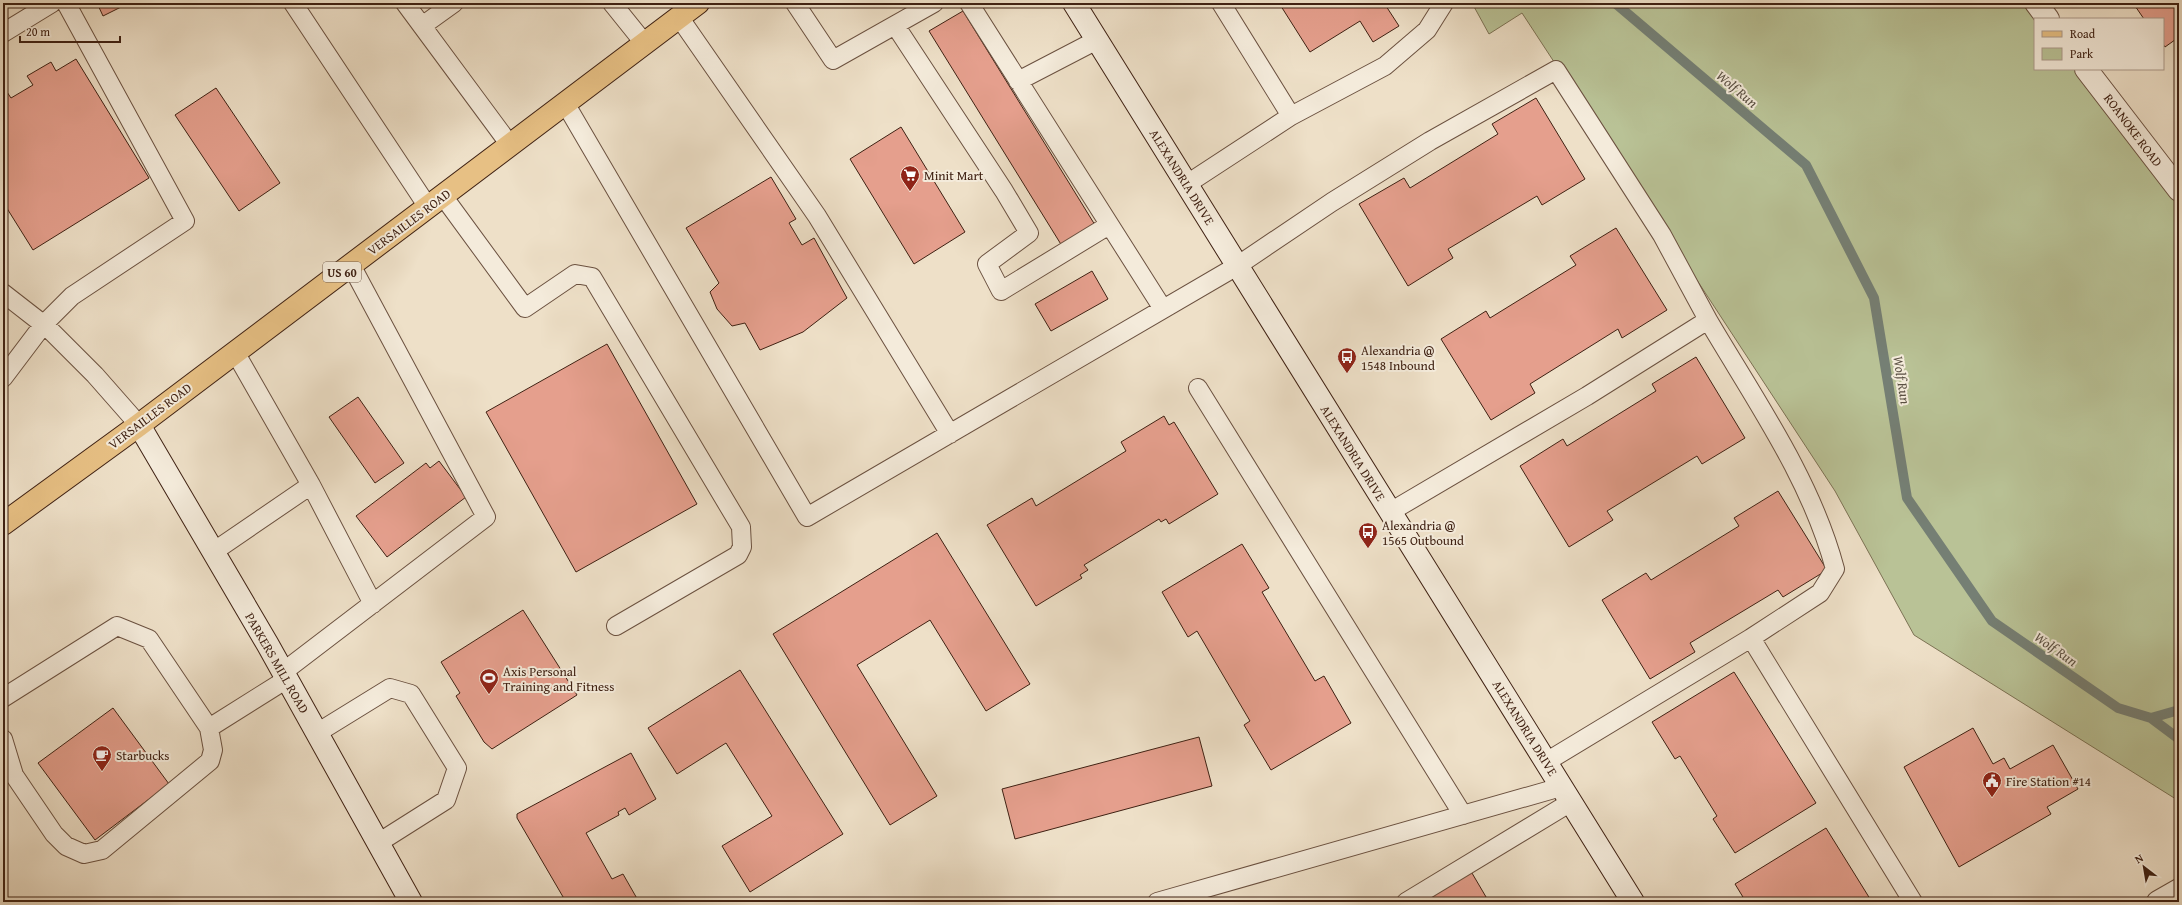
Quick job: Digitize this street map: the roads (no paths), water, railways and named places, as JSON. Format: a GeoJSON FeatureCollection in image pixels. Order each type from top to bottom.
{"type":"FeatureCollection","features":[{"type":"Feature","properties":{"kind":"main road","name":"VERSAILLES ROAD"},"geometry":{"type":"LineString","coordinates":[[3,524],[139,425],[698,3]]}},
{"type":"Feature","properties":{"kind":"main road","name":"ALEXANDRIA DRIVE"},"geometry":{"type":"LineString","coordinates":[[1074,3],[1633,902]]}},
{"type":"Feature","properties":{"kind":"main road"},"geometry":{"type":"LineString","coordinates":[[2036,3],[2047,18]]}},
{"type":"Feature","properties":{"kind":"main road","name":"ROANOKE ROAD"},"geometry":{"type":"LineString","coordinates":[[2087,70],[2179,190]]}},
{"type":"Feature","properties":{"kind":"main road","name":"PARKERS MILL ROAD"},"geometry":{"type":"LineString","coordinates":[[139,425],[285,676],[411,902]]}},
{"type":"Feature","properties":{"kind":"main road"},"geometry":{"type":"LineString","coordinates":[[2158,902],[2179,890]]}},
{"type":"Feature","properties":{"kind":"lane"},"geometry":{"type":"LineString","coordinates":[[3,33],[52,3]]}},
{"type":"Feature","properties":{"kind":"lane"},"geometry":{"type":"LineString","coordinates":[[3,378],[43,325],[72,296],[185,221],[66,3]]}},
{"type":"Feature","properties":{"kind":"lane"},"geometry":{"type":"LineString","coordinates":[[293,3],[436,201],[525,308],[575,274],[592,277],[741,527],[742,547],[738,555],[616,626]]}},
{"type":"Feature","properties":{"kind":"lane"},"geometry":{"type":"LineString","coordinates":[[405,3],[510,145]]}},
{"type":"Feature","properties":{"kind":"lane"},"geometry":{"type":"LineString","coordinates":[[422,26],[454,3]]}},
{"type":"Feature","properties":{"kind":"lane"},"geometry":{"type":"LineString","coordinates":[[612,3],[645,44]]}},
{"type":"Feature","properties":{"kind":"lane"},"geometry":{"type":"LineString","coordinates":[[795,3],[833,60],[934,3]]}},
{"type":"Feature","properties":{"kind":"lane"},"geometry":{"type":"LineString","coordinates":[[969,3],[1163,309]]}},
{"type":"Feature","properties":{"kind":"lane"},"geometry":{"type":"LineString","coordinates":[[1222,3],[1291,116]]}},
{"type":"Feature","properties":{"kind":"lane"},"geometry":{"type":"LineString","coordinates":[[1186,184],[1291,116],[1386,66],[1427,30],[1444,3]]}},
{"type":"Feature","properties":{"kind":"lane"},"geometry":{"type":"LineString","coordinates":[[679,17],[817,216],[950,434]]}},
{"type":"Feature","properties":{"kind":"lane"},"geometry":{"type":"LineString","coordinates":[[895,25],[1004,191],[1029,233],[987,264],[1002,291],[1109,225]]}},
{"type":"Feature","properties":{"kind":"lane"},"geometry":{"type":"LineString","coordinates":[[1018,81],[1097,40]]}},
{"type":"Feature","properties":{"kind":"lane"},"geometry":{"type":"LineString","coordinates":[[565,103],[807,517],[1237,266],[1332,202],[1430,141],[1556,70],[1662,235],[1708,320],[1793,464],[1828,545],[1835,569],[1820,593],[1751,638],[1546,762]]}},
{"type":"Feature","properties":{"kind":"lane"},"geometry":{"type":"LineString","coordinates":[[209,728],[285,676],[373,604],[486,518],[351,265]]}},
{"type":"Feature","properties":{"kind":"lane"},"geometry":{"type":"LineString","coordinates":[[3,294],[43,325],[95,374],[139,425]]}},
{"type":"Feature","properties":{"kind":"lane"},"geometry":{"type":"LineString","coordinates":[[1390,512],[1587,396],[1708,320]]}},
{"type":"Feature","properties":{"kind":"lane"},"geometry":{"type":"LineString","coordinates":[[235,352],[311,485],[373,604]]}},
{"type":"Feature","properties":{"kind":"lane"},"geometry":{"type":"LineString","coordinates":[[1198,388],[1463,815]]}},
{"type":"Feature","properties":{"kind":"lane"},"geometry":{"type":"LineString","coordinates":[[212,552],[311,485]]}},
{"type":"Feature","properties":{"kind":"lane"},"geometry":{"type":"LineString","coordinates":[[3,698],[117,626],[149,639],[209,728],[213,750],[210,761],[102,850],[84,854],[66,846],[54,834],[14,775],[3,739]]}},
{"type":"Feature","properties":{"kind":"lane"},"geometry":{"type":"LineString","coordinates":[[1751,638],[1913,902]]}},
{"type":"Feature","properties":{"kind":"lane"},"geometry":{"type":"LineString","coordinates":[[317,733],[390,688],[411,694],[457,768],[446,800],[378,842]]}},
{"type":"Feature","properties":{"kind":"lane"},"geometry":{"type":"LineString","coordinates":[[1157,902],[1463,815],[1566,795]]}},
{"type":"Feature","properties":{"kind":"lane"},"geometry":{"type":"LineString","coordinates":[[1406,902],[1566,795]]}},
{"type":"Feature","properties":{"kind":"waterway","name":"Wolf Run"},"geometry":{"type":"LineString","coordinates":[[1615,3],[1806,165],[1874,298],[1907,498],[1992,621],[2118,708],[2151,718],[2179,710]]}},
{"type":"Feature","properties":{"kind":"waterway"},"geometry":{"type":"LineString","coordinates":[[2151,718],[2179,739]]}},
{"type":"Feature","properties":{"kind":"place","name":"Minit Mart"},"geometry":{"type":"Point","coordinates":[910,192]}},
{"type":"Feature","properties":{"kind":"place","name":"Alexandria @ 1548 Inbound"},"geometry":{"type":"Point","coordinates":[1347,374]}},
{"type":"Feature","properties":{"kind":"place","name":"Alexandria @ 1565 Outbound"},"geometry":{"type":"Point","coordinates":[1368,549]}},
{"type":"Feature","properties":{"kind":"place","name":"Axis Personal Training and Fitness"},"geometry":{"type":"Point","coordinates":[489,695]}},
{"type":"Feature","properties":{"kind":"place","name":"Starbucks"},"geometry":{"type":"Point","coordinates":[102,772]}},
{"type":"Feature","properties":{"kind":"place","name":"Fire Station #14"},"geometry":{"type":"Point","coordinates":[1992,798]}}]}
